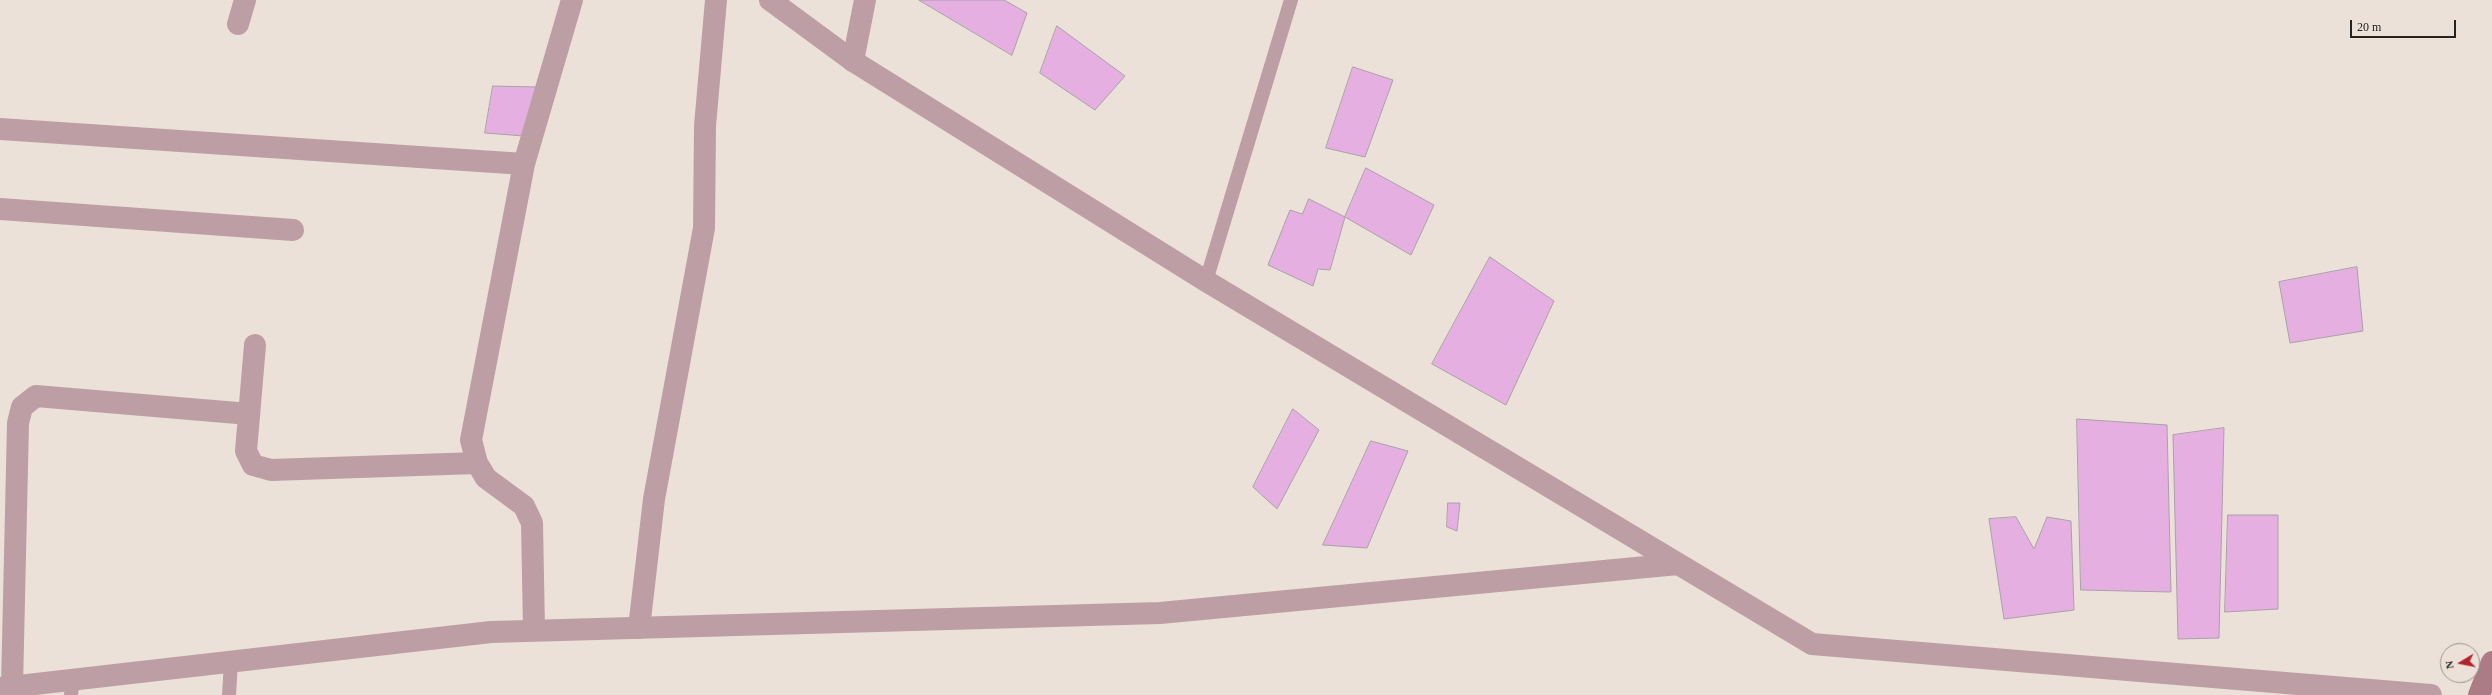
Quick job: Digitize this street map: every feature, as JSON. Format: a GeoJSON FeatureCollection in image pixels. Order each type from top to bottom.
{"type":"FeatureCollection","features":[{"type":"Feature","properties":{"kind":"main road"},"geometry":{"type":"LineString","coordinates":[[2479,695],[2492,662]]}},
{"type":"Feature","properties":{"kind":"street"},"geometry":{"type":"LineString","coordinates":[[238,24],[245,0]]}},
{"type":"Feature","properties":{"kind":"street"},"geometry":{"type":"LineString","coordinates":[[534,630],[532,523],[524,506],[486,478],[477,462],[471,440],[524,164],[572,0]]}},
{"type":"Feature","properties":{"kind":"street"},"geometry":{"type":"LineString","coordinates":[[639,628],[654,499],[704,228],[705,126],[716,0]]}},
{"type":"Feature","properties":{"kind":"street"},"geometry":{"type":"LineString","coordinates":[[770,0],[853,61],[1206,281],[1812,644],[2431,695]]}},
{"type":"Feature","properties":{"kind":"street"},"geometry":{"type":"LineString","coordinates":[[853,61],[865,0]]}},
{"type":"Feature","properties":{"kind":"street"},"geometry":{"type":"LineString","coordinates":[[0,129],[524,164]]}},
{"type":"Feature","properties":{"kind":"street"},"geometry":{"type":"LineString","coordinates":[[0,210],[293,230]]}},
{"type":"Feature","properties":{"kind":"street"},"geometry":{"type":"LineString","coordinates":[[255,345],[246,451],[253,464],[271,470],[477,462]]}},
{"type":"Feature","properties":{"kind":"street"},"geometry":{"type":"LineString","coordinates":[[249,414],[36,396],[22,407],[18,423],[6,687],[72,687],[231,662],[491,632],[1160,613],[1678,564]]}},
{"type":"Feature","properties":{"kind":"lane"},"geometry":{"type":"LineString","coordinates":[[1206,281],[1291,0]]}},
{"type":"Feature","properties":{"kind":"lane"},"geometry":{"type":"LineString","coordinates":[[229,695],[231,662]]}},
{"type":"Feature","properties":{"kind":"building"},"geometry":{"type":"Polygon","coordinates":[[[919,0],[1004,0],[1027,13],[1012,55],[919,0]]]}},
{"type":"Feature","properties":{"kind":"building"},"geometry":{"type":"Polygon","coordinates":[[[1057,26],[1125,76],[1095,110],[1040,73],[1057,26]]]}},
{"type":"Feature","properties":{"kind":"building"},"geometry":{"type":"Polygon","coordinates":[[[1353,67],[1393,80],[1365,157],[1326,148],[1353,67]]]}},
{"type":"Feature","properties":{"kind":"building"},"geometry":{"type":"Polygon","coordinates":[[[493,86],[536,87],[524,136],[485,133],[493,86]]]}},
{"type":"Feature","properties":{"kind":"building"},"geometry":{"type":"Polygon","coordinates":[[[1366,168],[1434,205],[1411,255],[1345,217],[1366,168]]]}},
{"type":"Feature","properties":{"kind":"building"},"geometry":{"type":"Polygon","coordinates":[[[1309,199],[1345,217],[1330,270],[1318,269],[1313,286],[1268,265],[1290,210],[1302,214],[1309,199]]]}},
{"type":"Feature","properties":{"kind":"building"},"geometry":{"type":"Polygon","coordinates":[[[1490,257],[1554,301],[1506,405],[1432,364],[1490,257]]]}},
{"type":"Feature","properties":{"kind":"building"},"geometry":{"type":"Polygon","coordinates":[[[2357,267],[2363,331],[2290,343],[2279,282],[2357,267]]]}},
{"type":"Feature","properties":{"kind":"building"},"geometry":{"type":"Polygon","coordinates":[[[1293,409],[1319,430],[1277,509],[1253,487],[1293,409]]]}},
{"type":"Feature","properties":{"kind":"building"},"geometry":{"type":"Polygon","coordinates":[[[2077,419],[2167,425],[2171,592],[2081,590],[2077,419]]]}},
{"type":"Feature","properties":{"kind":"building"},"geometry":{"type":"Polygon","coordinates":[[[2224,428],[2219,638],[2178,639],[2173,435],[2224,428]]]}},
{"type":"Feature","properties":{"kind":"building"},"geometry":{"type":"Polygon","coordinates":[[[1371,441],[1408,451],[1367,548],[1323,545],[1371,441]]]}},
{"type":"Feature","properties":{"kind":"building"},"geometry":{"type":"Polygon","coordinates":[[[1448,503],[1460,503],[1457,531],[1447,527],[1448,503]]]}},
{"type":"Feature","properties":{"kind":"building"},"geometry":{"type":"Polygon","coordinates":[[[2228,515],[2278,515],[2278,609],[2225,612],[2228,515]]]}},
{"type":"Feature","properties":{"kind":"building"},"geometry":{"type":"Polygon","coordinates":[[[2016,517],[2034,549],[2047,517],[2071,521],[2074,610],[2004,619],[1989,519],[2016,517]]]}}]}
